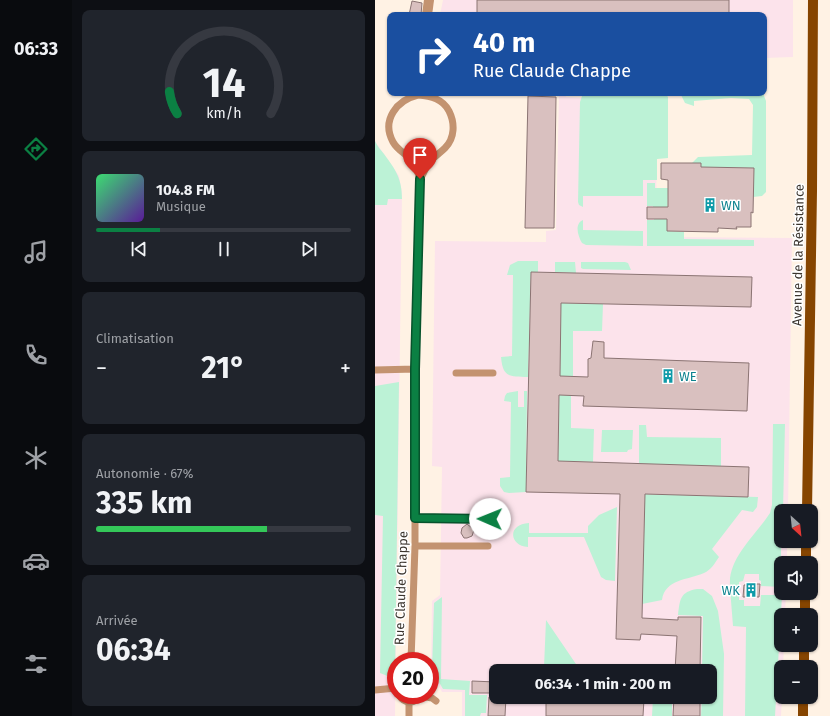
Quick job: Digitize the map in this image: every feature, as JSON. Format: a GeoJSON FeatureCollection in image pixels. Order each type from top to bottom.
{"type":"FeatureCollection","features":[{"type":"Feature","properties":{"kind":"main road","name":"Avenue de la Résistance"},"geometry":{"type":"LineString","coordinates":[[807,504],[812,199],[813,0]]}},
{"type":"Feature","properties":{"kind":"main road"},"geometry":{"type":"LineString","coordinates":[[803,704],[803,716]]}},
{"type":"Feature","properties":{"kind":"street"},"geometry":{"type":"LineString","coordinates":[[427,12],[429,0]]}},
{"type":"Feature","properties":{"kind":"lane"},"geometry":{"type":"LineString","coordinates":[[414,96],[400,103],[393,111],[389,131],[392,140],[398,149],[414,163],[420,179]]}},
{"type":"Feature","properties":{"kind":"lane"},"geometry":{"type":"LineString","coordinates":[[420,179],[427,165],[448,144],[454,128],[452,117],[447,107],[439,100],[429,96]]}},
{"type":"Feature","properties":{"kind":"lane","name":"Rue Claude Chappe"},"geometry":{"type":"LineString","coordinates":[[411,652],[415,546],[415,369],[420,179]]}},
{"type":"Feature","properties":{"kind":"lane"},"geometry":{"type":"LineString","coordinates":[[375,370],[415,369]]}},
{"type":"Feature","properties":{"kind":"lane"},"geometry":{"type":"LineString","coordinates":[[455,373],[493,373]]}},
{"type":"Feature","properties":{"kind":"lane"},"geometry":{"type":"LineString","coordinates":[[415,518],[490,519]]}},
{"type":"Feature","properties":{"kind":"lane"},"geometry":{"type":"LineString","coordinates":[[415,546],[488,546]]}},
{"type":"Feature","properties":{"kind":"lane"},"geometry":{"type":"LineString","coordinates":[[375,690],[387,689]]}},
{"type":"Feature","properties":{"kind":"lane"},"geometry":{"type":"LineString","coordinates":[[409,704],[409,716]]}},
{"type":"Feature","properties":{"kind":"shaded area"},"geometry":{"type":"Polygon","coordinates":[[[443,0],[793,0],[793,57],[767,58],[767,12],[441,12],[443,0]]]}},
{"type":"Feature","properties":{"kind":"shaded area"},"geometry":{"type":"Polygon","coordinates":[[[559,96],[581,98],[657,96],[656,237],[792,238],[788,504],[774,504],[774,548],[787,548],[787,556],[774,556],[774,600],[786,600],[785,608],[774,608],[774,652],[784,652],[783,660],[774,660],[774,704],[782,704],[781,716],[462,716],[462,692],[442,692],[439,686],[439,652],[431,652],[432,601],[440,595],[442,467],[432,466],[435,241],[546,242],[546,231],[556,230],[559,96]]]}},
{"type":"Feature","properties":{"kind":"shaded area"},"geometry":{"type":"Polygon","coordinates":[[[375,141],[399,176],[402,193],[396,652],[387,652],[387,704],[395,704],[395,716],[375,716],[375,141]]]}},
{"type":"Feature","properties":{"kind":"green space"},"geometry":{"type":"Polygon","coordinates":[[[582,96],[668,97],[668,158],[657,159],[657,180],[643,180],[643,196],[583,196],[583,207],[579,205],[580,102],[582,96]]]}},
{"type":"Feature","properties":{"kind":"green space"},"geometry":{"type":"Polygon","coordinates":[[[682,96],[764,96],[766,101],[766,192],[762,196],[753,197],[754,168],[701,167],[701,163],[692,163],[698,157],[752,155],[753,105],[749,99],[731,98],[694,101],[694,106],[685,103],[682,96]]]}},
{"type":"Feature","properties":{"kind":"green space"},"geometry":{"type":"Polygon","coordinates":[[[375,141],[395,170],[401,186],[402,199],[388,199],[387,205],[375,205],[375,141]]]}},
{"type":"Feature","properties":{"kind":"green space"},"geometry":{"type":"Polygon","coordinates":[[[647,183],[655,183],[655,188],[668,188],[667,231],[684,232],[684,239],[754,240],[754,246],[647,246],[647,220],[654,220],[653,206],[647,206],[647,183]]]}},
{"type":"Feature","properties":{"kind":"green space"},"geometry":{"type":"Polygon","coordinates":[[[583,220],[583,230],[643,231],[643,246],[586,245],[582,243],[578,230],[578,224],[583,220]]]}},
{"type":"Feature","properties":{"kind":"green space"},"geometry":{"type":"Polygon","coordinates":[[[518,261],[538,261],[538,272],[531,272],[528,377],[512,376],[505,372],[501,357],[512,356],[513,275],[507,275],[510,265],[518,261]]]}},
{"type":"Feature","properties":{"kind":"green space"},"geometry":{"type":"Polygon","coordinates":[[[555,262],[575,262],[576,273],[555,272],[555,262]]]}},
{"type":"Feature","properties":{"kind":"green space"},"geometry":{"type":"Polygon","coordinates":[[[581,262],[625,262],[628,263],[631,270],[583,269],[581,268],[581,262]]]}},
{"type":"Feature","properties":{"kind":"green space"},"geometry":{"type":"Polygon","coordinates":[[[561,303],[603,304],[602,331],[573,331],[573,376],[560,376],[561,303]]]}},
{"type":"Feature","properties":{"kind":"green space"},"geometry":{"type":"Polygon","coordinates":[[[399,382],[395,652],[387,652],[387,676],[380,673],[383,516],[375,515],[375,386],[399,382]]]}},
{"type":"Feature","properties":{"kind":"green space"},"geometry":{"type":"Polygon","coordinates":[[[559,383],[571,383],[571,428],[594,429],[593,462],[558,461],[559,383]]]}},
{"type":"Feature","properties":{"kind":"green space"},"geometry":{"type":"Polygon","coordinates":[[[518,391],[518,407],[524,407],[524,391],[527,391],[526,492],[509,493],[504,492],[500,486],[500,478],[510,477],[511,402],[504,401],[507,393],[518,391]]]}},
{"type":"Feature","properties":{"kind":"green space"},"geometry":{"type":"Polygon","coordinates":[[[773,424],[785,424],[783,504],[774,504],[774,548],[781,548],[781,556],[774,556],[774,587],[761,586],[759,574],[745,574],[743,581],[739,582],[739,586],[730,585],[733,565],[744,547],[770,513],[772,505],[773,424]]]}},
{"type":"Feature","properties":{"kind":"green space"},"geometry":{"type":"Polygon","coordinates":[[[639,425],[646,425],[647,437],[721,438],[721,466],[639,464],[639,425]]]}},
{"type":"Feature","properties":{"kind":"green space"},"geometry":{"type":"Polygon","coordinates":[[[602,430],[633,430],[632,449],[628,450],[627,452],[601,452],[602,430]]]}},
{"type":"Feature","properties":{"kind":"green space"},"geometry":{"type":"Polygon","coordinates":[[[639,494],[758,497],[757,507],[753,512],[742,510],[712,549],[719,557],[709,570],[672,584],[664,593],[662,600],[642,604],[639,494]]]}},
{"type":"Feature","properties":{"kind":"green space"},"geometry":{"type":"Polygon","coordinates":[[[617,507],[615,581],[606,580],[601,577],[584,537],[528,537],[528,547],[522,546],[514,539],[514,531],[517,527],[522,524],[529,523],[529,533],[588,533],[588,526],[599,515],[617,507]]]}},
{"type":"Feature","properties":{"kind":"green space"},"geometry":{"type":"Polygon","coordinates":[[[730,588],[739,588],[739,600],[744,600],[744,606],[760,606],[761,595],[774,595],[774,600],[782,600],[781,608],[774,608],[774,652],[779,652],[778,660],[774,660],[775,716],[745,716],[746,627],[733,626],[730,588]]]}},
{"type":"Feature","properties":{"kind":"green space"},"geometry":{"type":"Polygon","coordinates":[[[703,589],[712,596],[718,611],[724,654],[723,716],[701,716],[702,704],[717,704],[717,664],[702,664],[703,616],[678,615],[682,597],[691,590],[703,589]]]}},
{"type":"Feature","properties":{"kind":"green space"},"geometry":{"type":"Polygon","coordinates":[[[442,597],[441,679],[470,681],[469,695],[487,695],[486,713],[481,713],[480,716],[465,716],[465,690],[443,689],[439,682],[439,652],[433,652],[434,603],[442,597]]]}},
{"type":"Feature","properties":{"kind":"green space"},"geometry":{"type":"Polygon","coordinates":[[[546,620],[576,664],[544,664],[546,620]]]}},
{"type":"Feature","properties":{"kind":"green space"},"geometry":{"type":"Polygon","coordinates":[[[653,704],[672,704],[672,716],[652,716],[653,704]]]}},
{"type":"Feature","properties":{"kind":"building"},"geometry":{"type":"Polygon","coordinates":[[[477,0],[729,0],[729,12],[477,12],[477,0]]]}},
{"type":"Feature","properties":{"kind":"building"},"geometry":{"type":"Polygon","coordinates":[[[412,1],[422,3],[421,12],[410,12],[412,1]]]}},
{"type":"Feature","properties":{"kind":"building"},"geometry":{"type":"Polygon","coordinates":[[[528,96],[556,97],[554,228],[525,228],[528,96]]]}},
{"type":"Feature","properties":{"kind":"building","name":"WN"},"geometry":{"type":"Polygon","coordinates":[[[661,163],[701,163],[701,167],[754,168],[753,213],[751,212],[751,227],[736,227],[737,229],[718,228],[718,232],[667,231],[667,219],[647,219],[647,207],[668,207],[668,180],[661,179],[661,163]]]}},
{"type":"Feature","properties":{"kind":"building"},"geometry":{"type":"Polygon","coordinates":[[[531,272],[752,277],[751,307],[561,303],[560,376],[588,377],[588,359],[591,358],[593,341],[604,342],[604,358],[749,363],[747,411],[583,406],[584,396],[559,395],[558,461],[749,467],[748,497],[645,494],[642,618],[678,620],[678,617],[701,617],[700,664],[675,664],[677,636],[641,634],[640,640],[616,639],[620,494],[526,492],[531,272]]]}},
{"type":"Feature","properties":{"kind":"building"},"geometry":{"type":"Polygon","coordinates":[[[467,524],[474,530],[472,536],[464,538],[461,533],[462,528],[467,524]]]}},
{"type":"Feature","properties":{"kind":"building"},"geometry":{"type":"Polygon","coordinates":[[[760,584],[759,597],[743,597],[744,585],[760,584]]]}},
{"type":"Feature","properties":{"kind":"building"},"geometry":{"type":"Polygon","coordinates":[[[472,681],[489,682],[489,693],[472,693],[472,681]]]}},
{"type":"Feature","properties":{"kind":"building"},"geometry":{"type":"Polygon","coordinates":[[[489,697],[489,704],[506,704],[505,716],[488,716],[489,697]]]}},
{"type":"Feature","properties":{"kind":"building"},"geometry":{"type":"Polygon","coordinates":[[[546,704],[644,704],[643,716],[546,716],[546,704]]]}},
{"type":"Feature","properties":{"kind":"building"},"geometry":{"type":"Polygon","coordinates":[[[674,704],[700,704],[700,716],[673,716],[674,704]]]}},
{"type":"Feature","properties":{"kind":"place","name":"WN"},"geometry":{"type":"Point","coordinates":[710,205]}},
{"type":"Feature","properties":{"kind":"place","name":"WE"},"geometry":{"type":"Point","coordinates":[668,376]}},
{"type":"Feature","properties":{"kind":"place","name":"WK"},"geometry":{"type":"Point","coordinates":[751,590]}},
{"type":"Feature","properties":{"kind":"route"},"geometry":{"type":"LineString","coordinates":[[420,179],[415,369],[415,518],[490,519]]}}]}
